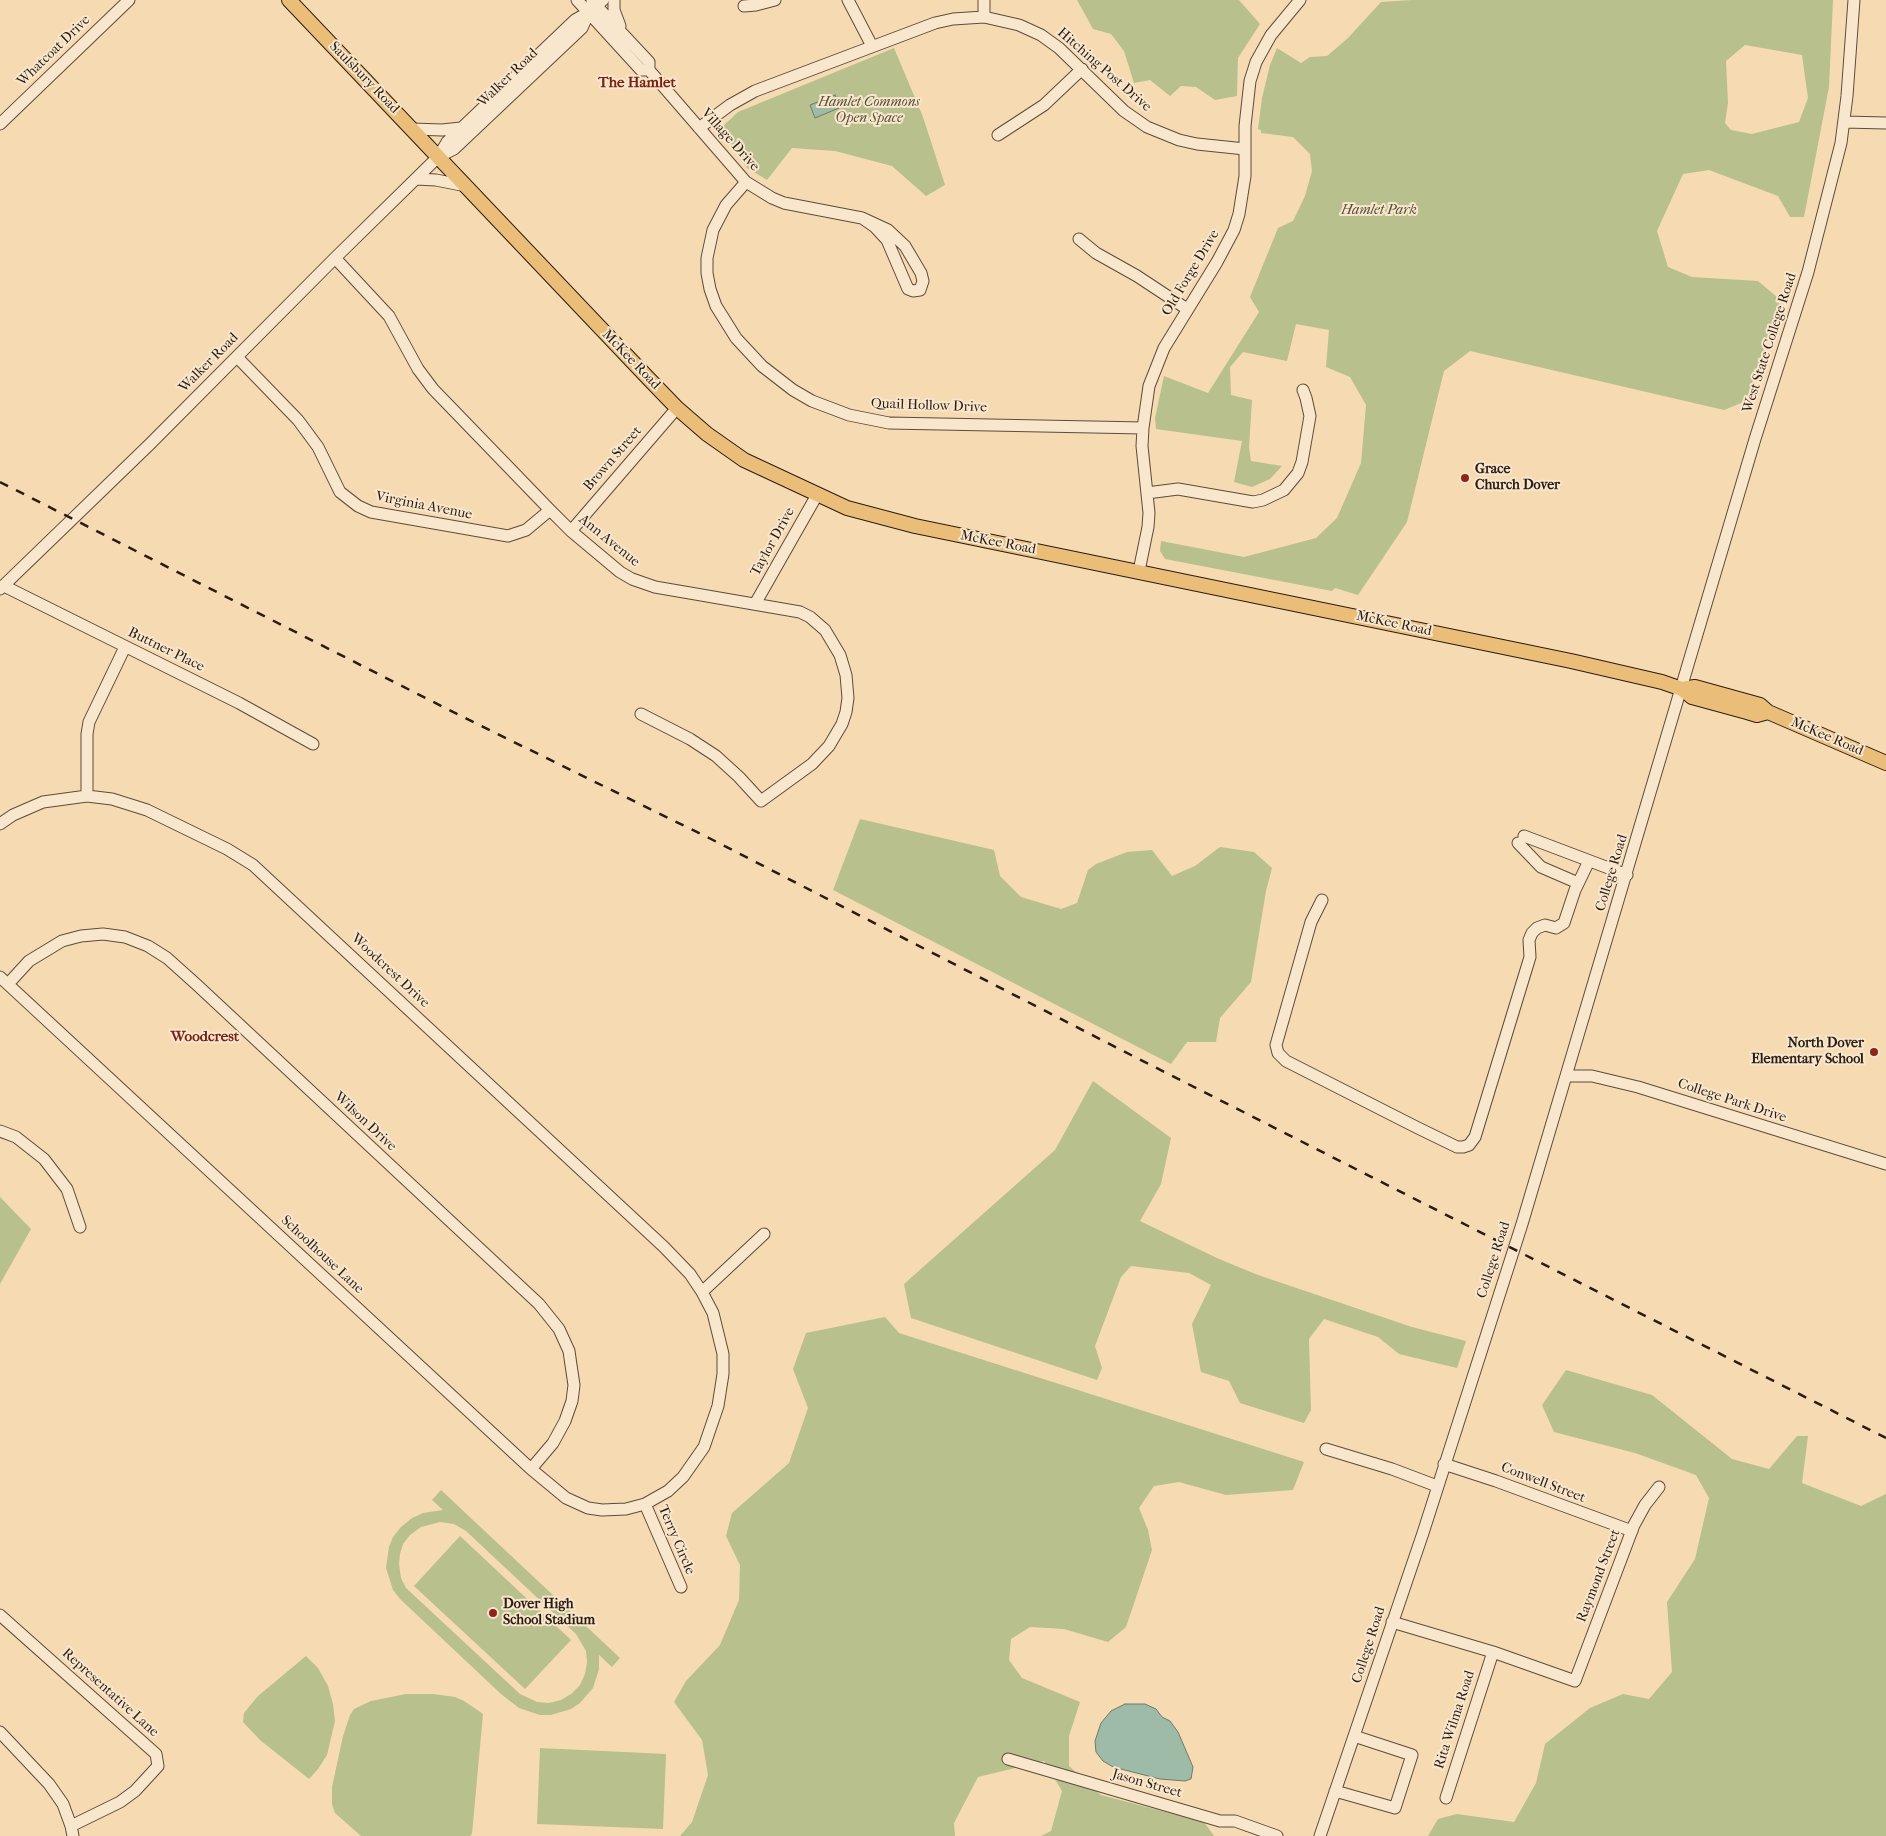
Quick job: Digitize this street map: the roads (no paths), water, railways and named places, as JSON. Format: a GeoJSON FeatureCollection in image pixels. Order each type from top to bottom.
{"type":"FeatureCollection","features":[{"type":"Feature","properties":{"kind":"main road","name":"Saulsbury Road"},"geometry":{"type":"LineString","coordinates":[[289,0],[438,157]]}},
{"type":"Feature","properties":{"kind":"main road","name":"McKee Road"},"geometry":{"type":"LineString","coordinates":[[438,157],[677,408],[707,434],[744,460],[847,508],[915,526],[1571,661],[1662,682],[1682,689],[1692,697],[1757,715],[1768,712],[1886,763]]}},
{"type":"Feature","properties":{"kind":"street","name":"Whatcoat Drive"},"geometry":{"type":"LineString","coordinates":[[0,124],[130,0]]}},
{"type":"Feature","properties":{"kind":"street"},"geometry":{"type":"LineString","coordinates":[[578,0],[595,4]]}},
{"type":"Feature","properties":{"kind":"street"},"geometry":{"type":"LineString","coordinates":[[614,0],[614,10],[624,35]]}},
{"type":"Feature","properties":{"kind":"street"},"geometry":{"type":"LineString","coordinates":[[744,6],[775,0]]}},
{"type":"Feature","properties":{"kind":"street"},"geometry":{"type":"LineString","coordinates":[[848,0],[872,46]]}},
{"type":"Feature","properties":{"kind":"street"},"geometry":{"type":"LineString","coordinates":[[984,0],[984,17]]}},
{"type":"Feature","properties":{"kind":"street","name":"Old Forge Drive"},"geometry":{"type":"LineString","coordinates":[[1139,571],[1148,527],[1142,428],[1149,386],[1154,369],[1164,348],[1217,262],[1234,230],[1239,214],[1245,176],[1245,126],[1250,81],[1256,62],[1271,35],[1300,0]]}},
{"type":"Feature","properties":{"kind":"street","name":"West State College Road"},"geometry":{"type":"LineString","coordinates":[[1682,689],[1755,439],[1808,272],[1837,164],[1844,122],[1854,0]]}},
{"type":"Feature","properties":{"kind":"street","name":"Village Drive"},"geometry":{"type":"LineString","coordinates":[[595,4],[648,62],[649,70],[746,182],[784,203],[862,218],[888,230],[905,246],[923,277],[923,284],[920,290],[908,289],[887,240],[875,227],[862,218]]}},
{"type":"Feature","properties":{"kind":"street","name":"Village Drive"},"geometry":{"type":"LineString","coordinates":[[595,4],[641,70],[649,70]]}},
{"type":"Feature","properties":{"kind":"street","name":"Walker Road"},"geometry":{"type":"LineString","coordinates":[[2,587],[150,444],[438,157],[447,142],[461,128],[575,20],[595,4]]}},
{"type":"Feature","properties":{"kind":"street","name":"Walker Road"},"geometry":{"type":"LineString","coordinates":[[438,157],[454,150],[582,28],[595,4]]}},
{"type":"Feature","properties":{"kind":"street","name":"Hitching Post Drive"},"geometry":{"type":"LineString","coordinates":[[699,128],[730,105],[756,91],[935,23],[953,19],[984,17],[1031,30],[1059,48],[1124,111],[1147,127],[1179,140],[1197,144],[1245,149]]}},
{"type":"Feature","properties":{"kind":"street"},"geometry":{"type":"LineString","coordinates":[[998,135],[1044,105],[1082,69]]}},
{"type":"Feature","properties":{"kind":"street"},"geometry":{"type":"LineString","coordinates":[[1844,122],[1886,123]]}},
{"type":"Feature","properties":{"kind":"street"},"geometry":{"type":"LineString","coordinates":[[412,129],[442,130],[461,128]]}},
{"type":"Feature","properties":{"kind":"street"},"geometry":{"type":"LineString","coordinates":[[416,178],[466,186]]}},
{"type":"Feature","properties":{"kind":"street","name":"Quail Hollow Drive"},"geometry":{"type":"LineString","coordinates":[[746,182],[726,205],[713,230],[707,258],[710,289],[716,306],[736,338],[762,366],[793,390],[821,405],[849,416],[889,422],[1142,428]]}},
{"type":"Feature","properties":{"kind":"street"},"geometry":{"type":"LineString","coordinates":[[1079,239],[1096,253],[1137,276],[1187,309]]}},
{"type":"Feature","properties":{"kind":"street","name":"Ann Avenue"},"geometry":{"type":"LineString","coordinates":[[335,258],[389,316],[418,369],[433,389],[571,531],[620,572],[643,584],[672,591],[800,612],[818,623],[834,643],[840,655],[848,686],[846,712],[842,724],[829,746],[812,764],[761,801],[734,771],[716,756],[690,739],[641,714]]}},
{"type":"Feature","properties":{"kind":"street","name":"Virginia Avenue"},"geometry":{"type":"LineString","coordinates":[[237,356],[298,420],[318,447],[340,492],[358,506],[371,512],[508,536],[526,530],[550,510]]}},
{"type":"Feature","properties":{"kind":"street"},"geometry":{"type":"LineString","coordinates":[[1147,493],[1178,489],[1253,502],[1263,500],[1284,490],[1298,473],[1302,462],[1310,416],[1303,390]]}},
{"type":"Feature","properties":{"kind":"street","name":"Brown Street"},"geometry":{"type":"LineString","coordinates":[[571,531],[677,408]]}},
{"type":"Feature","properties":{"kind":"street","name":"Taylor Drive"},"geometry":{"type":"LineString","coordinates":[[755,604],[816,495]]}},
{"type":"Feature","properties":{"kind":"street","name":"Buttner Place"},"geometry":{"type":"LineString","coordinates":[[2,587],[239,703],[314,744]]}},
{"type":"Feature","properties":{"kind":"street"},"geometry":{"type":"LineString","coordinates":[[87,796],[87,734],[89,722],[125,647]]}},
{"type":"Feature","properties":{"kind":"street","name":"College Road"},"geometry":{"type":"LineString","coordinates":[[1320,1836],[1522,1224],[1682,689]]}},
{"type":"Feature","properties":{"kind":"street","name":"Woodcrest Drive"},"geometry":{"type":"LineString","coordinates":[[0,824],[13,815],[43,802],[87,796],[112,799],[147,810],[227,849],[253,865],[664,1247],[690,1274],[713,1313],[723,1354],[723,1374],[718,1406],[704,1447],[683,1477],[668,1491],[644,1504]]}},
{"type":"Feature","properties":{"kind":"street"},"geometry":{"type":"LineString","coordinates":[[1578,883],[1541,867],[1521,840],[1627,875]]}},
{"type":"Feature","properties":{"kind":"street"},"geometry":{"type":"LineString","coordinates":[[1322,900],[1311,922],[1276,1045],[1278,1053],[1286,1061],[1416,1127],[1463,1147],[1469,1144],[1475,1137],[1530,957],[1529,940],[1532,933],[1537,928],[1545,925],[1556,928],[1564,923],[1578,883],[1589,861]]}},
{"type":"Feature","properties":{"kind":"street","name":"Wilson Drive"},"geometry":{"type":"LineString","coordinates":[[4,980],[29,961],[62,941],[81,936],[103,934],[125,937],[148,946],[167,958],[196,984],[539,1304],[559,1329],[569,1352],[572,1365],[574,1385],[572,1400],[565,1422],[553,1443],[531,1469]]}},
{"type":"Feature","properties":{"kind":"street","name":"Schoolhouse Lane"},"geometry":{"type":"LineString","coordinates":[[4,980],[531,1469],[566,1498],[588,1508],[602,1510],[626,1509],[644,1504]]}},
{"type":"Feature","properties":{"kind":"street","name":"College Park Drive"},"geometry":{"type":"LineString","coordinates":[[1567,1076],[1592,1076],[1638,1087],[1886,1164]]}},
{"type":"Feature","properties":{"kind":"street"},"geometry":{"type":"LineString","coordinates":[[0,1131],[16,1137],[44,1159],[67,1189],[80,1227]]}},
{"type":"Feature","properties":{"kind":"street"},"geometry":{"type":"LineString","coordinates":[[702,1292],[764,1234]]}},
{"type":"Feature","properties":{"kind":"street"},"geometry":{"type":"LineString","coordinates":[[1326,1449],[1392,1469],[1437,1486]]}},
{"type":"Feature","properties":{"kind":"street","name":"Conwell Street"},"geometry":{"type":"LineString","coordinates":[[1444,1464],[1632,1531]]}},
{"type":"Feature","properties":{"kind":"street","name":"Raymond Street"},"geometry":{"type":"LineString","coordinates":[[1493,1652],[1575,1681],[1632,1531],[1645,1505],[1659,1487]]}},
{"type":"Feature","properties":{"kind":"street","name":"Terry Circle"},"geometry":{"type":"LineString","coordinates":[[644,1504],[681,1587]]}},
{"type":"Feature","properties":{"kind":"street","name":"Representative Lane"},"geometry":{"type":"LineString","coordinates":[[0,1615],[156,1754],[158,1766],[135,1791],[72,1831]]}},
{"type":"Feature","properties":{"kind":"street"},"geometry":{"type":"LineString","coordinates":[[1392,1622],[1493,1652]]}},
{"type":"Feature","properties":{"kind":"street","name":"Rita Wilma Road"},"geometry":{"type":"LineString","coordinates":[[1446,1798],[1493,1652]]}},
{"type":"Feature","properties":{"kind":"street"},"geometry":{"type":"LineString","coordinates":[[0,1732],[49,1784],[63,1804],[72,1831]]}},
{"type":"Feature","properties":{"kind":"street"},"geometry":{"type":"LineString","coordinates":[[1336,1791],[1395,1808],[1412,1755],[1354,1736]]}},
{"type":"Feature","properties":{"kind":"street","name":"Jason Street"},"geometry":{"type":"LineString","coordinates":[[1008,1759],[1220,1821],[1235,1821],[1277,1836]]}},
{"type":"Feature","properties":{"kind":"railway"},"geometry":{"type":"LineString","coordinates":[[0,482],[461,716],[709,838],[1131,1055],[1886,1438]]}},
{"type":"Feature","properties":{"kind":"place","name":"Grace Church Dover"},"geometry":{"type":"Point","coordinates":[1465,478]}},
{"type":"Feature","properties":{"kind":"place","name":"North Dover Elementary School"},"geometry":{"type":"Point","coordinates":[1874,1052]}},
{"type":"Feature","properties":{"kind":"place","name":"Dover High School Stadium"},"geometry":{"type":"Point","coordinates":[493,1613]}},
{"type":"Feature","properties":{"kind":"district","name":"The Hamlet"},"geometry":{"type":"Point","coordinates":[637,83]}},
{"type":"Feature","properties":{"kind":"district","name":"Woodcrest"},"geometry":{"type":"Point","coordinates":[205,1037]}},
{"type":"Feature","properties":{"kind":"park label","name":"Hamlet Commons Open Space"},"geometry":{"type":"Point","coordinates":[869,112]}},
{"type":"Feature","properties":{"kind":"park label","name":"Hamlet Park"},"geometry":{"type":"Point","coordinates":[1379,211]}}]}
